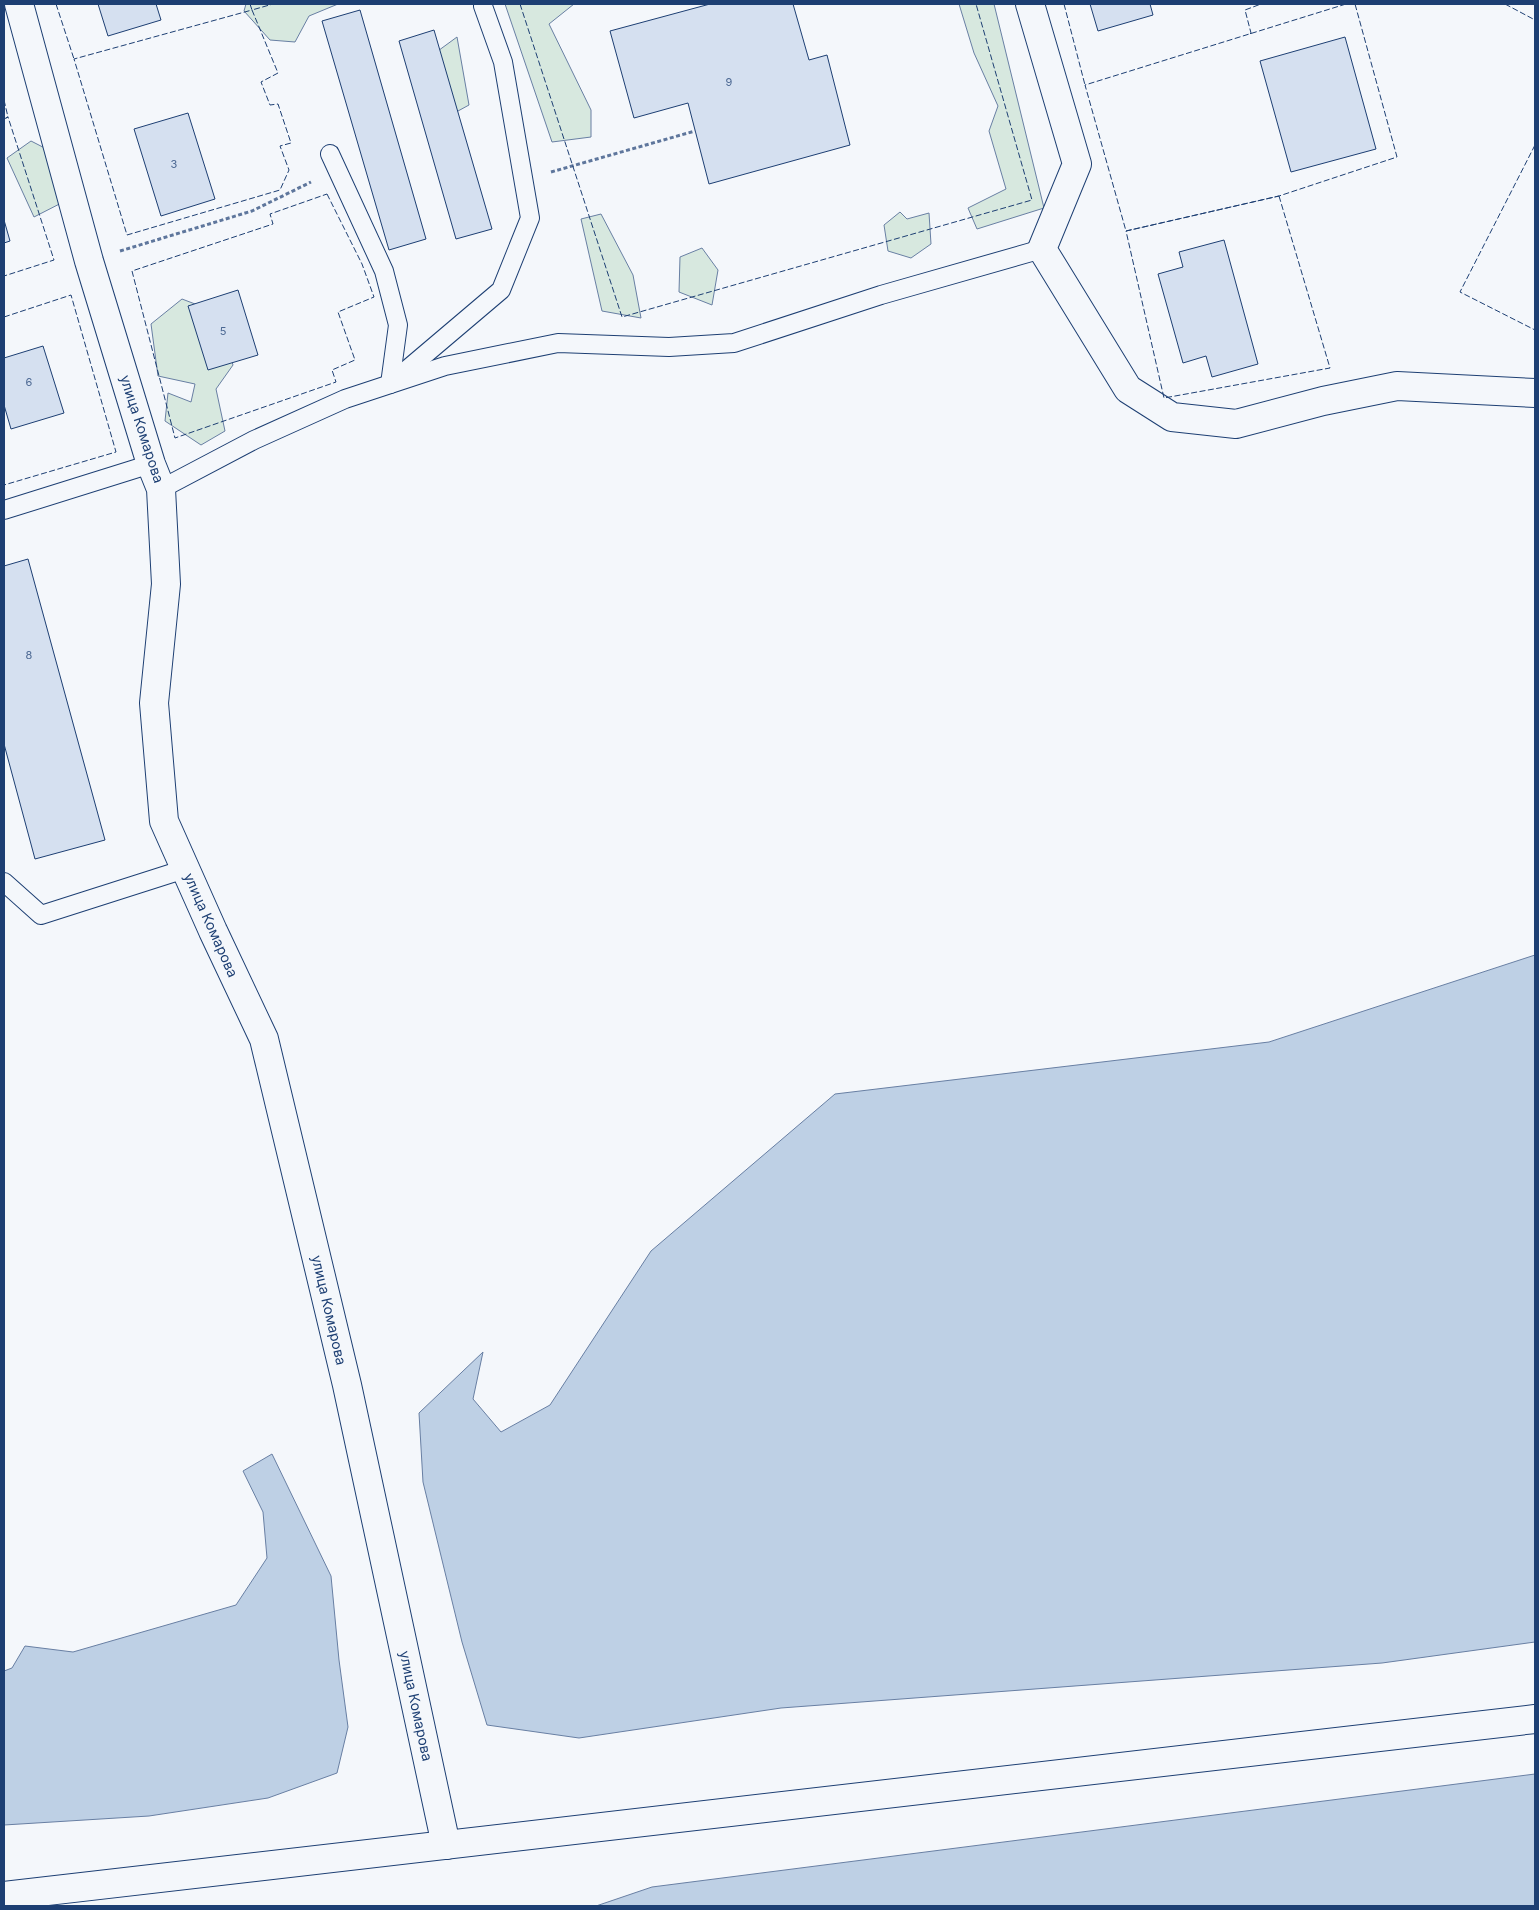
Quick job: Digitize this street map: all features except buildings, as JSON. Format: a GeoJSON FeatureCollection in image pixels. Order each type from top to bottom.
{"type":"FeatureCollection","features":[{"type":"Feature","properties":{"kind":"street","name":"улица Комарова"},"geometry":{"type":"LineString","coordinates":[[20,4],[89,261],[151,464],[161,489],[166,584],[154,703],[164,821],[264,1039],[347,1385],[446,1845]]}},
{"type":"Feature","properties":{"kind":"street"},"geometry":{"type":"LineString","coordinates":[[1030,4],[1077,164],[1042,249],[1128,389],[1172,417],[1236,424],[1323,401],[1397,386],[1535,392]]}},
{"type":"Feature","properties":{"kind":"street"},"geometry":{"type":"LineString","coordinates":[[4,1896],[1535,1719]]}},
{"type":"Feature","properties":{"kind":"lane"},"geometry":{"type":"LineString","coordinates":[[390,384],[501,290],[530,218],[503,62],[483,6]]}},
{"type":"Feature","properties":{"kind":"lane"},"geometry":{"type":"LineString","coordinates":[[330,154],[384,271],[398,325],[390,384]]}},
{"type":"Feature","properties":{"kind":"lane"},"geometry":{"type":"LineString","coordinates":[[161,489],[278,429],[345,399],[446,366],[558,343],[669,347],[734,343],[881,295],[1042,249]]}},
{"type":"Feature","properties":{"kind":"lane"},"geometry":{"type":"LineString","coordinates":[[4,510],[151,464]]}},
{"type":"Feature","properties":{"kind":"lane"},"geometry":{"type":"LineString","coordinates":[[4,882],[40,915],[185,869]]}},
{"type":"Feature","properties":{"kind":"path"},"geometry":{"type":"LineString","coordinates":[[524,181],[572,164],[695,131]]}},
{"type":"Feature","properties":{"kind":"path"},"geometry":{"type":"LineString","coordinates":[[89,261],[252,211],[337,170]]}},
{"type":"Feature","properties":{"kind":"shaded area"},"geometry":{"type":"Polygon","coordinates":[[[246,4],[338,4],[309,16],[295,42],[270,40],[244,11],[246,4]]]}},
{"type":"Feature","properties":{"kind":"shaded area"},"geometry":{"type":"Polygon","coordinates":[[[505,4],[574,4],[549,24],[591,110],[591,137],[552,142],[505,4]]]}},
{"type":"Feature","properties":{"kind":"shaded area"},"geometry":{"type":"Polygon","coordinates":[[[959,4],[994,4],[1044,208],[977,229],[968,208],[1006,189],[989,131],[998,106],[974,53],[959,4]]]}},
{"type":"Feature","properties":{"kind":"shaded area"},"geometry":{"type":"Polygon","coordinates":[[[457,37],[469,105],[447,117],[431,56],[457,37]]]}},
{"type":"Feature","properties":{"kind":"shaded area"},"geometry":{"type":"Polygon","coordinates":[[[31,141],[74,163],[75,196],[34,217],[7,158],[31,141]]]}},
{"type":"Feature","properties":{"kind":"shaded area"},"geometry":{"type":"Polygon","coordinates":[[[900,212],[907,219],[929,213],[931,244],[911,258],[888,251],[884,225],[900,212]]]}},
{"type":"Feature","properties":{"kind":"shaded area"},"geometry":{"type":"Polygon","coordinates":[[[601,214],[633,275],[641,318],[602,311],[581,219],[601,214]]]}},
{"type":"Feature","properties":{"kind":"shaded area"},"geometry":{"type":"Polygon","coordinates":[[[702,248],[718,270],[712,305],[679,292],[680,257],[702,248]]]}},
{"type":"Feature","properties":{"kind":"shaded area"},"geometry":{"type":"Polygon","coordinates":[[[182,299],[216,312],[233,365],[216,389],[225,431],[201,445],[165,421],[168,393],[191,402],[195,384],[158,376],[151,324],[182,299]]]}},
{"type":"Feature","properties":{"kind":"water"},"geometry":{"type":"Polygon","coordinates":[[[1535,955],[1535,1642],[1382,1663],[781,1708],[579,1738],[487,1725],[462,1642],[423,1482],[419,1413],[483,1352],[473,1399],[501,1432],[550,1405],[651,1251],[835,1094],[1269,1042],[1535,955]]]}},
{"type":"Feature","properties":{"kind":"water"},"geometry":{"type":"Polygon","coordinates":[[[272,1454],[331,1576],[348,1727],[337,1773],[268,1798],[149,1816],[4,1825],[4,1671],[12,1668],[25,1646],[73,1652],[236,1605],[267,1558],[263,1512],[243,1471],[272,1454]]]}},
{"type":"Feature","properties":{"kind":"water"},"geometry":{"type":"Polygon","coordinates":[[[1535,1774],[1535,1906],[596,1906],[652,1887],[1535,1774]]]}},
{"type":"Feature","properties":{"kind":"fence"},"geometry":{"type":"LineString","coordinates":[[56,4],[75,58]]}},
{"type":"Feature","properties":{"kind":"fence"},"geometry":{"type":"LineString","coordinates":[[250,4],[252,10],[273,4]]}},
{"type":"Feature","properties":{"kind":"fence"},"geometry":{"type":"LineString","coordinates":[[520,4],[622,317],[1032,200],[976,4]]}},
{"type":"Feature","properties":{"kind":"fence"},"geometry":{"type":"LineString","coordinates":[[1064,4],[1085,85]]}},
{"type":"Feature","properties":{"kind":"fence"},"geometry":{"type":"LineString","coordinates":[[1250,34],[1245,10],[1261,4]]}},
{"type":"Feature","properties":{"kind":"fence"},"geometry":{"type":"LineString","coordinates":[[1346,4],[1085,85],[1126,231],[1279,196],[1397,157],[1355,4]]}},
{"type":"Feature","properties":{"kind":"fence"},"geometry":{"type":"LineString","coordinates":[[1505,4],[1535,20]]}},
{"type":"Feature","properties":{"kind":"fence"},"geometry":{"type":"LineString","coordinates":[[252,10],[278,73],[261,82],[270,105],[278,104],[291,143],[280,146],[289,170],[280,190],[127,235],[74,59],[252,10]]}},
{"type":"Feature","properties":{"kind":"fence"},"geometry":{"type":"LineString","coordinates":[[4,100],[8,117],[6,118]]}},
{"type":"Feature","properties":{"kind":"fence"},"geometry":{"type":"LineString","coordinates":[[4,119],[8,117],[54,260],[4,276]]}},
{"type":"Feature","properties":{"kind":"fence"},"geometry":{"type":"LineString","coordinates":[[1535,145],[1460,292],[1535,330]]}},
{"type":"Feature","properties":{"kind":"fence"},"geometry":{"type":"LineString","coordinates":[[327,194],[362,264],[374,297],[338,312],[355,360],[332,370],[336,382],[175,438],[132,271],[273,224],[270,214],[327,194]]}},
{"type":"Feature","properties":{"kind":"fence"},"geometry":{"type":"LineString","coordinates":[[1279,196],[1330,368],[1164,398],[1126,231],[1279,196]]}},
{"type":"Feature","properties":{"kind":"fence"},"geometry":{"type":"LineString","coordinates":[[4,317],[71,295],[116,452],[4,485]]}}]}
